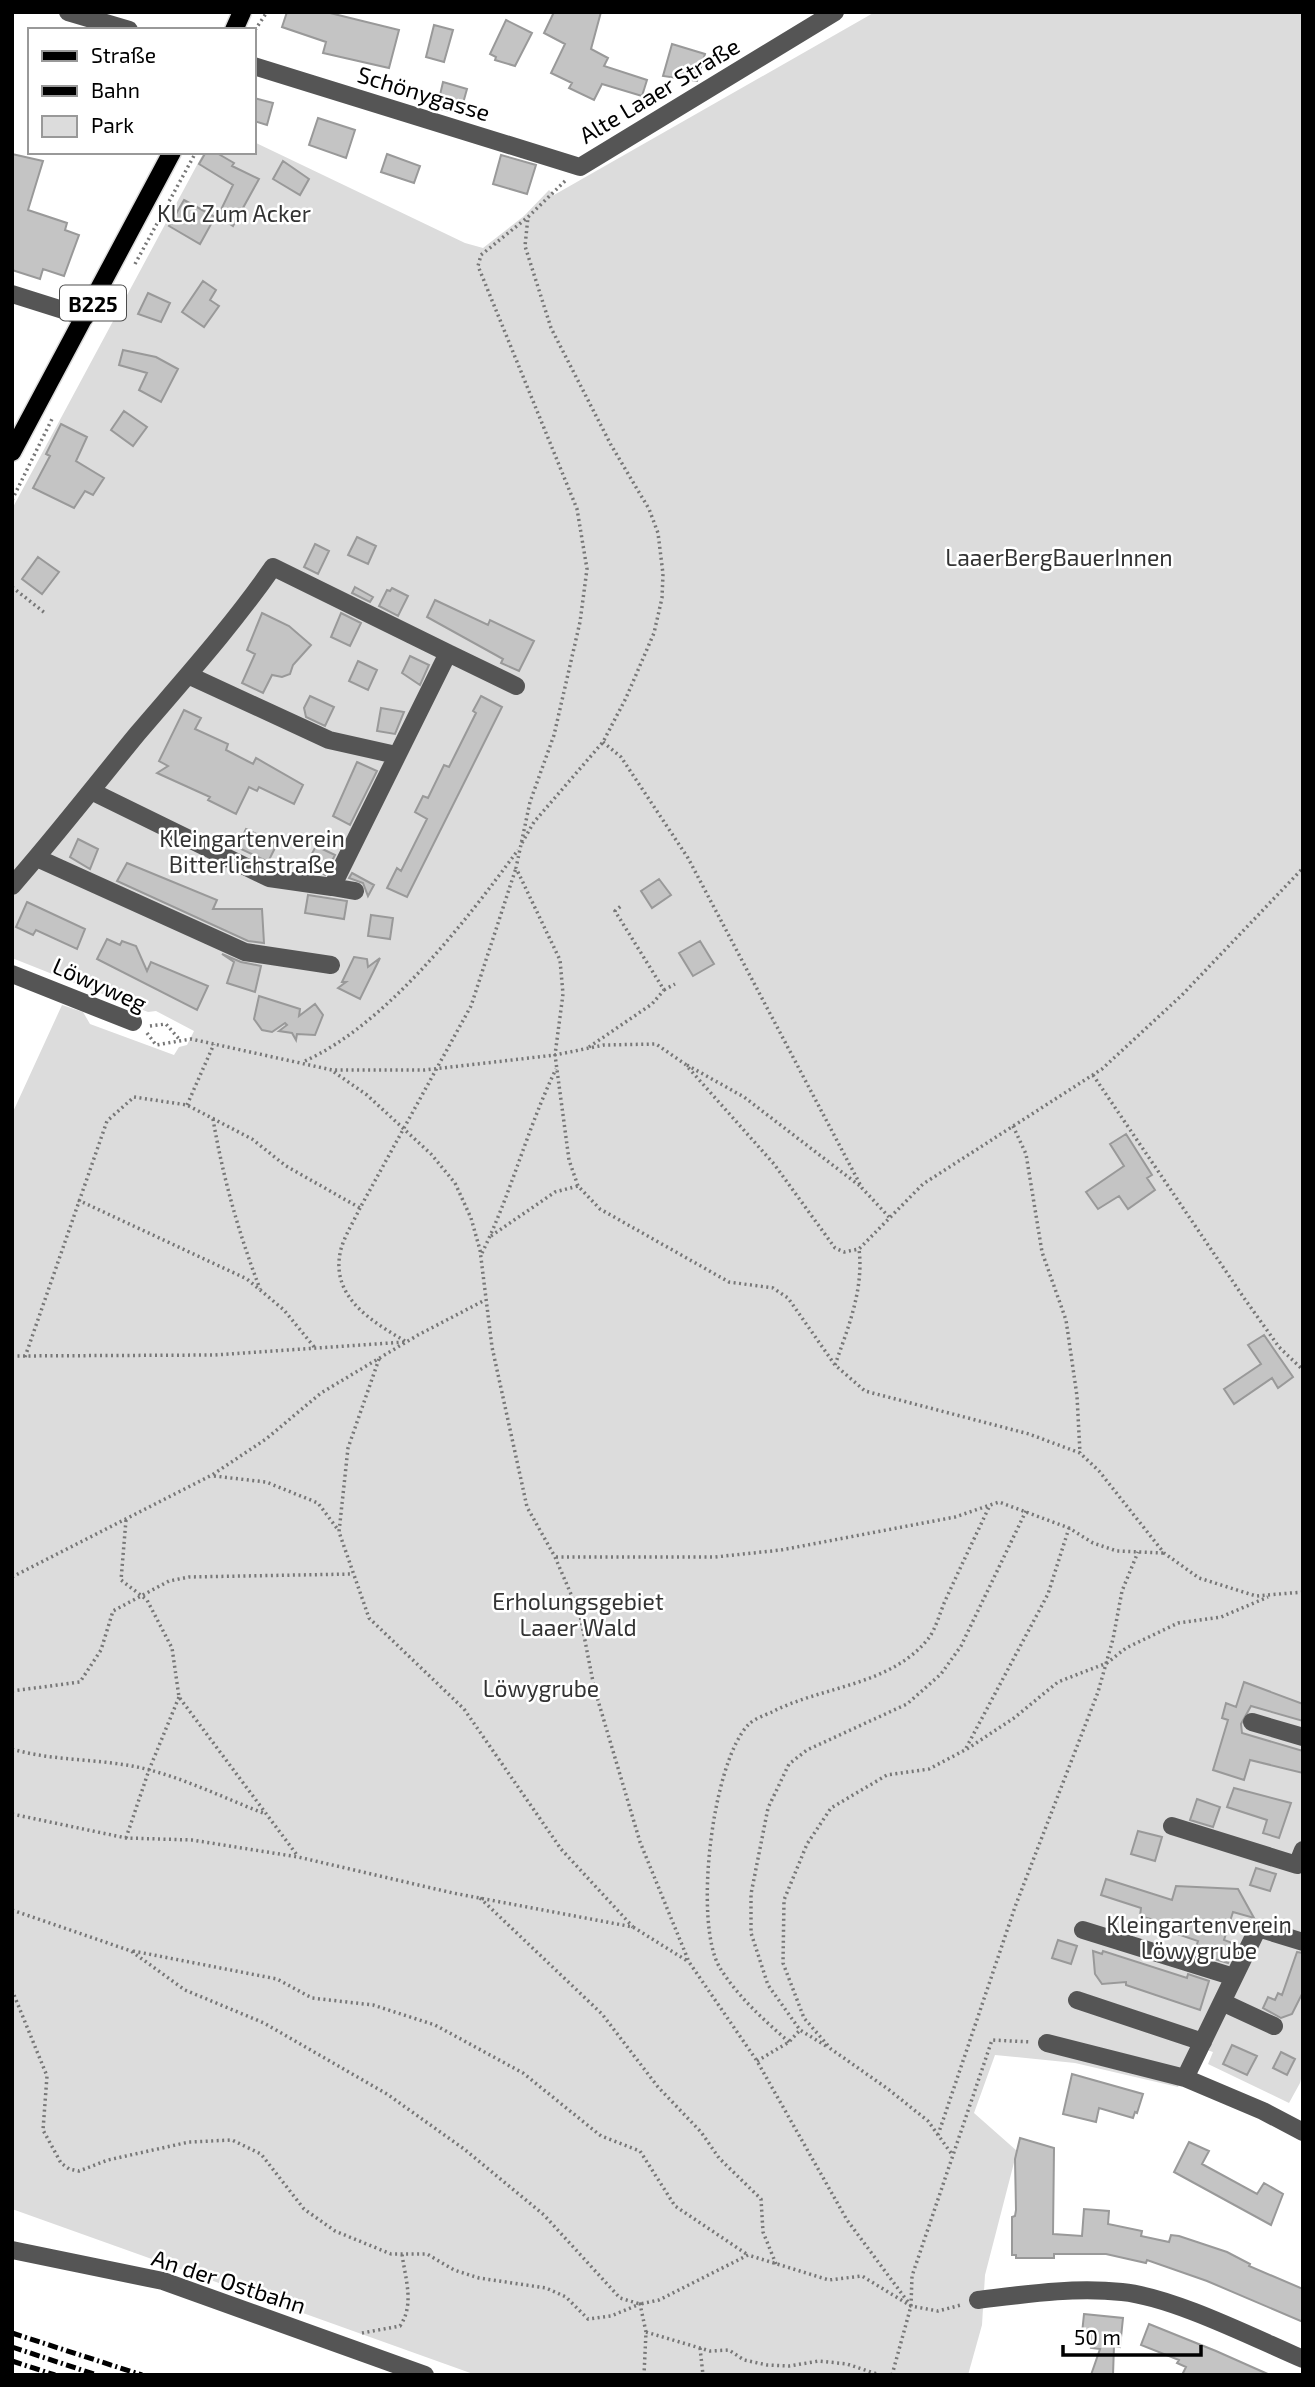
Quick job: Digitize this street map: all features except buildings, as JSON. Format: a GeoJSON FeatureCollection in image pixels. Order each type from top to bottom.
{"type":"FeatureCollection","features":[{"type":"Feature","properties":{"kind":"main road"},"geometry":{"type":"LineString","coordinates":[[235,28],[242,12]]}},
{"type":"Feature","properties":{"kind":"main road","name":"B225"},"geometry":{"type":"LineString","coordinates":[[12,452],[171,154]]}},
{"type":"Feature","properties":{"kind":"street"},"geometry":{"type":"LineString","coordinates":[[68,12],[123,28]]}},
{"type":"Feature","properties":{"kind":"street","name":"Alte Laaer Straße"},"geometry":{"type":"LineString","coordinates":[[574,173],[835,12]]}},
{"type":"Feature","properties":{"kind":"street","name":"Schönygasse"},"geometry":{"type":"LineString","coordinates":[[256,67],[574,173]]}},
{"type":"Feature","properties":{"kind":"street"},"geometry":{"type":"LineString","coordinates":[[12,294],[85,317]]}},
{"type":"Feature","properties":{"kind":"street"},"geometry":{"type":"LineString","coordinates":[[12,886],[235,621],[274,567],[516,686]]}},
{"type":"Feature","properties":{"kind":"street"},"geometry":{"type":"LineString","coordinates":[[332,887],[449,653]]}},
{"type":"Feature","properties":{"kind":"street"},"geometry":{"type":"LineString","coordinates":[[188,676],[329,740],[396,755]]}},
{"type":"Feature","properties":{"kind":"street"},"geometry":{"type":"LineString","coordinates":[[90,791],[269,878],[355,891]]}},
{"type":"Feature","properties":{"kind":"street"},"geometry":{"type":"LineString","coordinates":[[37,858],[245,952],[331,965]]}},
{"type":"Feature","properties":{"kind":"street","name":"Löwyweg"},"geometry":{"type":"LineString","coordinates":[[12,974],[138,1025]]}},
{"type":"Feature","properties":{"kind":"street"},"geometry":{"type":"LineString","coordinates":[[1252,1722],[1303,1737]]}},
{"type":"Feature","properties":{"kind":"street"},"geometry":{"type":"LineString","coordinates":[[1172,1826],[1297,1865],[1303,1850]]}},
{"type":"Feature","properties":{"kind":"street"},"geometry":{"type":"LineString","coordinates":[[1185,2078],[1258,1928],[1303,1942]]}},
{"type":"Feature","properties":{"kind":"street"},"geometry":{"type":"LineString","coordinates":[[1083,1930],[1234,1977]]}},
{"type":"Feature","properties":{"kind":"street"},"geometry":{"type":"LineString","coordinates":[[1077,2000],[1203,2042]]}},
{"type":"Feature","properties":{"kind":"street"},"geometry":{"type":"LineString","coordinates":[[1223,2002],[1274,2026]]}},
{"type":"Feature","properties":{"kind":"street"},"geometry":{"type":"LineString","coordinates":[[1047,2043],[1185,2078],[1263,2110],[1303,2132]]}},
{"type":"Feature","properties":{"kind":"street","name":"An der Ostbahn"},"geometry":{"type":"LineString","coordinates":[[12,2250],[163,2281],[425,2375]]}},
{"type":"Feature","properties":{"kind":"street"},"geometry":{"type":"LineString","coordinates":[[978,2300],[1066,2289],[1125,2292],[1179,2308],[1303,2359]]}},
{"type":"Feature","properties":{"kind":"path"},"geometry":{"type":"LineString","coordinates":[[256,28],[267,12]]}},
{"type":"Feature","properties":{"kind":"path"},"geometry":{"type":"LineString","coordinates":[[407,1342],[368,1319],[349,1300],[340,1273],[341,1249],[403,1126],[438,1069],[471,1006],[516,868],[530,802],[554,735],[580,622],[587,569],[577,509],[478,266],[481,255],[528,217],[574,173]]}},
{"type":"Feature","properties":{"kind":"path"},"geometry":{"type":"LineString","coordinates":[[303,1062],[336,1047],[406,984],[470,914],[520,848],[534,822],[603,741],[654,633],[662,598],[662,552],[649,509],[611,445],[551,328],[525,246],[528,217]]}},
{"type":"Feature","properties":{"kind":"path"},"geometry":{"type":"LineString","coordinates":[[12,500],[55,412]]}},
{"type":"Feature","properties":{"kind":"path"},"geometry":{"type":"LineString","coordinates":[[12,587],[45,613]]}},
{"type":"Feature","properties":{"kind":"path"},"geometry":{"type":"LineString","coordinates":[[603,741],[621,757],[688,858],[862,1188]]}},
{"type":"Feature","properties":{"kind":"path"},"geometry":{"type":"LineString","coordinates":[[516,868],[560,960],[563,994],[555,1055],[569,1160],[578,1186],[600,1209],[729,1282],[773,1289],[788,1297],[835,1365],[858,1386],[885,1398],[1030,1434],[1080,1454],[1099,1471],[1164,1553],[1199,1578],[1256,1596],[1303,1592]]}},
{"type":"Feature","properties":{"kind":"path"},"geometry":{"type":"LineString","coordinates":[[685,1064],[774,1164],[835,1248],[844,1252],[859,1249],[923,1184],[1093,1075],[1136,1040],[1303,868]]}},
{"type":"Feature","properties":{"kind":"path"},"geometry":{"type":"LineString","coordinates":[[621,906],[615,911],[664,990]]}},
{"type":"Feature","properties":{"kind":"path"},"geometry":{"type":"LineString","coordinates":[[587,1048],[652,1004],[664,990],[675,984]]}},
{"type":"Feature","properties":{"kind":"path"},"geometry":{"type":"LineString","coordinates":[[138,1025],[166,1024],[180,1039]]}},
{"type":"Feature","properties":{"kind":"path","name":"Löwyweg"},"geometry":{"type":"LineString","coordinates":[[138,1025],[156,1045],[169,1044],[180,1039],[332,1070]]}},
{"type":"Feature","properties":{"kind":"path"},"geometry":{"type":"LineString","coordinates":[[187,1105],[214,1044]]}},
{"type":"Feature","properties":{"kind":"path"},"geometry":{"type":"LineString","coordinates":[[332,1070],[438,1069],[555,1055],[587,1048],[656,1044],[685,1064],[706,1073],[744,1097],[862,1188],[889,1218]]}},
{"type":"Feature","properties":{"kind":"path"},"geometry":{"type":"LineString","coordinates":[[480,1256],[502,1212],[538,1105],[556,1067]]}},
{"type":"Feature","properties":{"kind":"path"},"geometry":{"type":"LineString","coordinates":[[332,1070],[403,1126],[455,1183],[471,1218],[480,1256],[485,1300],[527,1507],[555,1557],[580,1615],[594,1688],[639,1842],[689,1962],[757,2061],[848,2220],[911,2306]]}},
{"type":"Feature","properties":{"kind":"path"},"geometry":{"type":"LineString","coordinates":[[1093,1075],[1244,1298],[1279,1347],[1303,1370]]}},
{"type":"Feature","properties":{"kind":"path"},"geometry":{"type":"LineString","coordinates":[[24,1357],[107,1121],[134,1097],[187,1105],[252,1139],[286,1166],[360,1208]]}},
{"type":"Feature","properties":{"kind":"path"},"geometry":{"type":"LineString","coordinates":[[213,1118],[224,1178],[243,1244],[261,1291]]}},
{"type":"Feature","properties":{"kind":"path"},"geometry":{"type":"LineString","coordinates":[[1013,1125],[1026,1154],[1042,1252],[1066,1320],[1077,1396],[1080,1454]]}},
{"type":"Feature","properties":{"kind":"path"},"geometry":{"type":"LineString","coordinates":[[489,1237],[555,1192],[578,1186]]}},
{"type":"Feature","properties":{"kind":"path"},"geometry":{"type":"LineString","coordinates":[[78,1200],[247,1279],[284,1310],[315,1348]]}},
{"type":"Feature","properties":{"kind":"path"},"geometry":{"type":"LineString","coordinates":[[835,1365],[852,1317],[859,1277],[859,1249]]}},
{"type":"Feature","properties":{"kind":"path"},"geometry":{"type":"LineString","coordinates":[[12,1577],[212,1475],[266,1439],[321,1393],[485,1300]]}},
{"type":"Feature","properties":{"kind":"path"},"geometry":{"type":"LineString","coordinates":[[12,1356],[215,1355],[407,1342]]}},
{"type":"Feature","properties":{"kind":"path"},"geometry":{"type":"LineString","coordinates":[[339,1532],[348,1448],[379,1359]]}},
{"type":"Feature","properties":{"kind":"path"},"geometry":{"type":"LineString","coordinates":[[212,1475],[266,1482],[318,1503],[339,1532],[369,1618],[464,1709],[561,1849],[634,1927],[689,1962]]}},
{"type":"Feature","properties":{"kind":"path"},"geometry":{"type":"LineString","coordinates":[[555,1557],[715,1558],[781,1550],[954,1517],[999,1502],[1069,1528],[1093,1543],[1117,1550],[1164,1553]]}},
{"type":"Feature","properties":{"kind":"path"},"geometry":{"type":"LineString","coordinates":[[789,2042],[756,2013],[719,1967],[707,1924],[707,1863],[722,1783],[733,1749],[749,1724],[791,1702],[846,1686],[902,1663],[930,1638],[990,1505]]}},
{"type":"Feature","properties":{"kind":"path"},"geometry":{"type":"LineString","coordinates":[[951,2153],[928,2122],[888,2089],[800,2030],[768,1984],[751,1933],[751,1894],[768,1808],[789,1764],[807,1750],[906,1704],[941,1674],[967,1635],[1026,1511]]}},
{"type":"Feature","properties":{"kind":"path"},"geometry":{"type":"LineString","coordinates":[[126,1520],[121,1580],[142,1596],[172,1648],[179,1697],[298,1857]]}},
{"type":"Feature","properties":{"kind":"path"},"geometry":{"type":"LineString","coordinates":[[965,1750],[1048,1594],[1069,1528]]}},
{"type":"Feature","properties":{"kind":"path"},"geometry":{"type":"LineString","coordinates":[[938,2136],[1015,1907],[1107,1663],[1122,1591],[1138,1552]]}},
{"type":"Feature","properties":{"kind":"path"},"geometry":{"type":"LineString","coordinates":[[12,1691],[80,1682],[101,1650],[113,1611],[169,1581],[189,1577],[354,1574]]}},
{"type":"Feature","properties":{"kind":"path"},"geometry":{"type":"LineString","coordinates":[[831,2049],[804,2018],[783,1963],[784,1900],[807,1844],[831,1808],[887,1775],[929,1769],[965,1750],[1014,1718],[1058,1682],[1107,1663],[1126,1647],[1178,1623],[1221,1617],[1273,1595]]}},
{"type":"Feature","properties":{"kind":"path"},"geometry":{"type":"LineString","coordinates":[[126,1838],[149,1770],[179,1697]]}},
{"type":"Feature","properties":{"kind":"path"},"geometry":{"type":"LineString","coordinates":[[12,1749],[36,1756],[149,1770],[181,1779],[265,1814]]}},
{"type":"Feature","properties":{"kind":"path"},"geometry":{"type":"LineString","coordinates":[[12,1814],[126,1838],[192,1840],[298,1857],[479,1898],[634,1927]]}},
{"type":"Feature","properties":{"kind":"path"},"geometry":{"type":"LineString","coordinates":[[479,1898],[602,2014],[658,2087],[701,2132],[719,2158],[761,2199],[763,2232],[776,2264]]}},
{"type":"Feature","properties":{"kind":"path"},"geometry":{"type":"LineString","coordinates":[[12,1910],[131,1951],[276,1979],[312,1998],[373,2005],[435,2025],[523,2073],[601,2136],[639,2151],[675,2206],[748,2255],[829,2280],[862,2276],[911,2306],[938,2311],[978,2300]]}},
{"type":"Feature","properties":{"kind":"path"},"geometry":{"type":"LineString","coordinates":[[131,1951],[185,1990],[264,2023],[387,2094],[464,2150],[544,2216],[620,2298],[640,2304]]}},
{"type":"Feature","properties":{"kind":"path"},"geometry":{"type":"LineString","coordinates":[[12,1990],[47,2076],[43,2130],[61,2164],[79,2171],[108,2160],[190,2142],[232,2140],[261,2154],[304,2209],[335,2231],[391,2254],[427,2254],[454,2270],[479,2278],[546,2288],[566,2297],[588,2319],[611,2316],[640,2304],[659,2300],[748,2255]]}},
{"type":"Feature","properties":{"kind":"path"},"geometry":{"type":"LineString","coordinates":[[757,2061],[789,2042],[800,2030]]}},
{"type":"Feature","properties":{"kind":"path"},"geometry":{"type":"LineString","coordinates":[[892,2375],[911,2306],[912,2276],[951,2153],[992,2040],[1047,2043]]}},
{"type":"Feature","properties":{"kind":"path"},"geometry":{"type":"LineString","coordinates":[[342,2345],[371,2330],[400,2326],[407,2316],[409,2298],[402,2254]]}},
{"type":"Feature","properties":{"kind":"path"},"geometry":{"type":"LineString","coordinates":[[640,2304],[646,2332],[644,2375]]}},
{"type":"Feature","properties":{"kind":"path"},"geometry":{"type":"LineString","coordinates":[[646,2332],[710,2351],[729,2350],[744,2360],[767,2365],[789,2366],[819,2361],[848,2364],[880,2375]]}},
{"type":"Feature","properties":{"kind":"path"},"geometry":{"type":"LineString","coordinates":[[700,2348],[703,2375]]}},
{"type":"Feature","properties":{"kind":"green space","name":"Erholungsgebiet Laaer Wald"},"geometry":{"type":"Polygon","coordinates":[[[875,12],[1303,12],[1303,2071],[1289,2103],[1208,2064],[1213,2052],[1195,2046],[1178,2087],[1075,2063],[995,2055],[974,2113],[1017,2151],[985,2275],[982,2325],[968,2375],[476,2375],[12,2209],[12,1114],[62,1005],[83,1012],[90,1024],[174,1055],[179,1047],[187,1045],[194,1031],[156,1011],[148,1012],[12,958],[12,509],[203,154],[256,154],[256,143],[465,243],[483,248],[524,216],[549,190],[554,195],[875,12]]]}},
{"type":"Feature","properties":{"kind":"railway"},"geometry":{"type":"LineString","coordinates":[[12,2333],[142,2375]]}},
{"type":"Feature","properties":{"kind":"railway"},"geometry":{"type":"LineString","coordinates":[[12,2347],[97,2375]]}},
{"type":"Feature","properties":{"kind":"railway"},"geometry":{"type":"LineString","coordinates":[[12,2361],[55,2375]]}},
{"type":"Feature","properties":{"kind":"park label","name":"KLG Zum Acker"},"geometry":{"type":"Point","coordinates":[234,213]}},
{"type":"Feature","properties":{"kind":"park label","name":"LaaerBergBauerInnen"},"geometry":{"type":"Point","coordinates":[1059,557]}},
{"type":"Feature","properties":{"kind":"park label","name":"Kleingartenverein Bitterlichstraße"},"geometry":{"type":"Point","coordinates":[252,851]}},
{"type":"Feature","properties":{"kind":"park label","name":"Löwygrube"},"geometry":{"type":"Point","coordinates":[541,1688]}},
{"type":"Feature","properties":{"kind":"park label","name":"Kleingartenverein Löwygrube"},"geometry":{"type":"Point","coordinates":[1199,1937]}}]}
